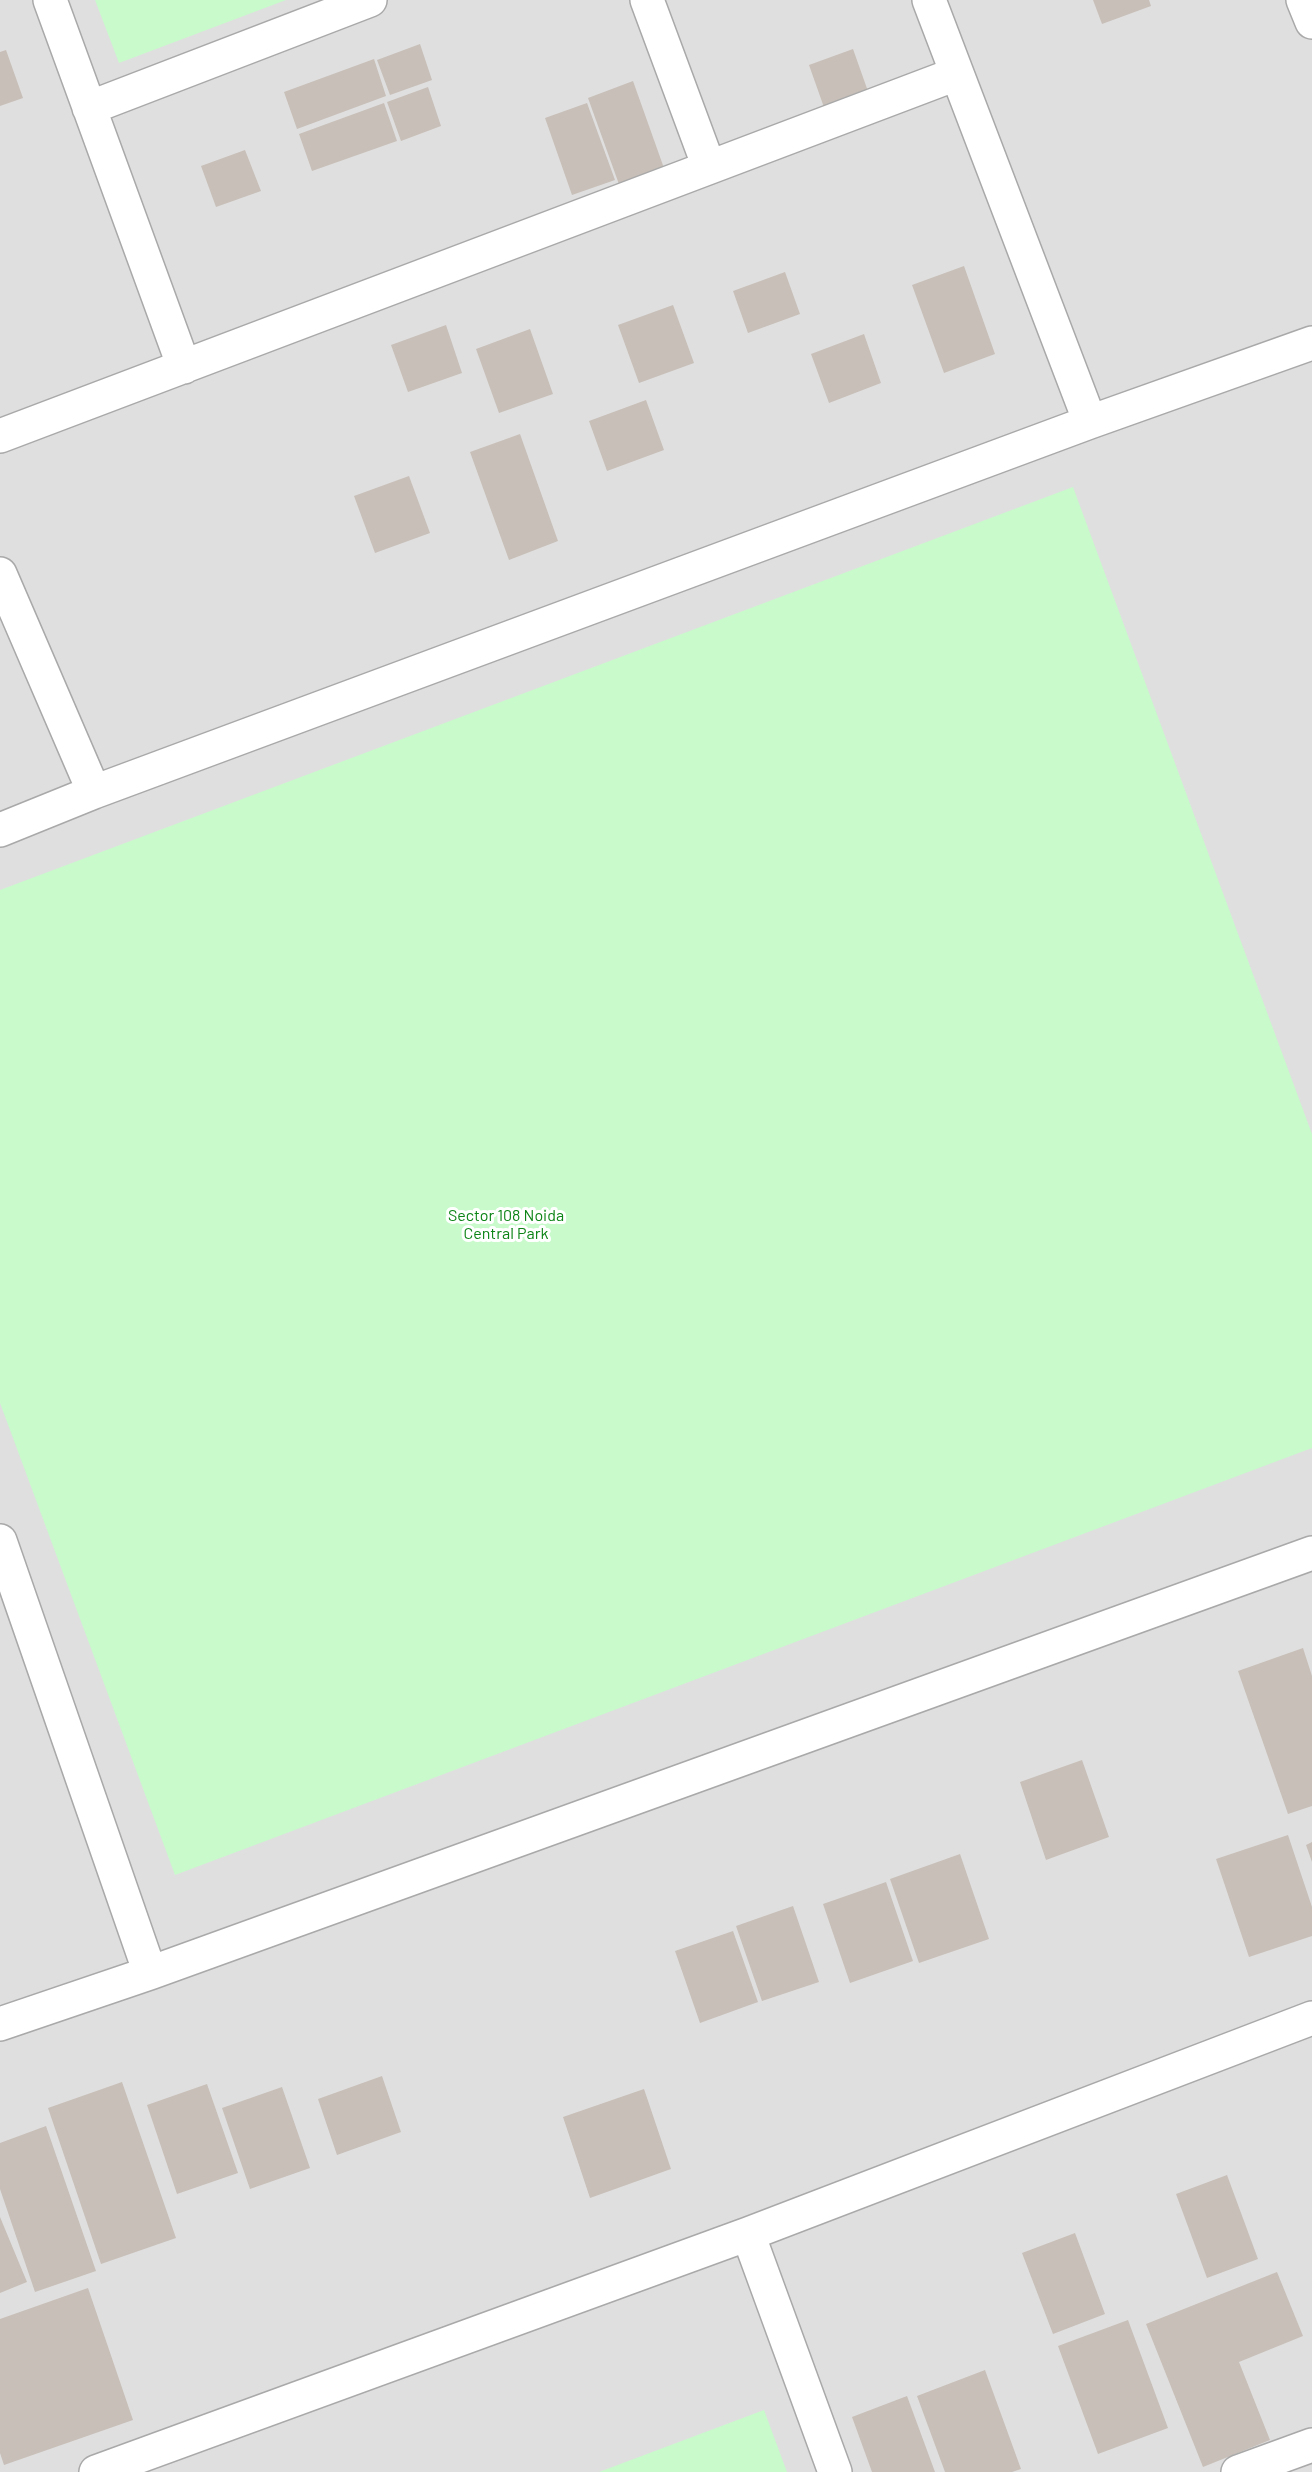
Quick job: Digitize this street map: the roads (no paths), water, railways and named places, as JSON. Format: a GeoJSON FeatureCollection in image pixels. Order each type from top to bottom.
{"type":"FeatureCollection","features":[{"type":"Feature","properties":{"kind":"street"},"geometry":{"type":"LineString","coordinates":[[50,0],[184,367]]}},
{"type":"Feature","properties":{"kind":"street"},"geometry":{"type":"LineString","coordinates":[[89,108],[370,0]]}},
{"type":"Feature","properties":{"kind":"street"},"geometry":{"type":"LineString","coordinates":[[647,0],[709,167]]}},
{"type":"Feature","properties":{"kind":"street"},"geometry":{"type":"LineString","coordinates":[[929,0],[1090,422]]}},
{"type":"Feature","properties":{"kind":"street"},"geometry":{"type":"LineString","coordinates":[[1303,0],[1312,22]]}},
{"type":"Feature","properties":{"kind":"street"},"geometry":{"type":"LineString","coordinates":[[0,436],[956,74]]}},
{"type":"Feature","properties":{"kind":"street"},"geometry":{"type":"LineString","coordinates":[[0,830],[94,792],[1090,422],[1312,343]]}},
{"type":"Feature","properties":{"kind":"street"},"geometry":{"type":"LineString","coordinates":[[0,574],[94,792]]}},
{"type":"Feature","properties":{"kind":"street"},"geometry":{"type":"LineString","coordinates":[[0,1541],[150,1973]]}},
{"type":"Feature","properties":{"kind":"street"},"geometry":{"type":"LineString","coordinates":[[0,2024],[150,1973],[1312,1553]]}},
{"type":"Feature","properties":{"kind":"street"},"geometry":{"type":"LineString","coordinates":[[96,2472],[155,2462],[1312,2019]]}},
{"type":"Feature","properties":{"kind":"street"},"geometry":{"type":"LineString","coordinates":[[748,2234],[836,2472]]}},
{"type":"Feature","properties":{"kind":"street"},"geometry":{"type":"LineString","coordinates":[[1238,2472],[1312,2445]]}},
{"type":"Feature","properties":{"kind":"park label","name":"Sector 108 Noida Central Park"},"geometry":{"type":"Point","coordinates":[506,1225]}}]}
